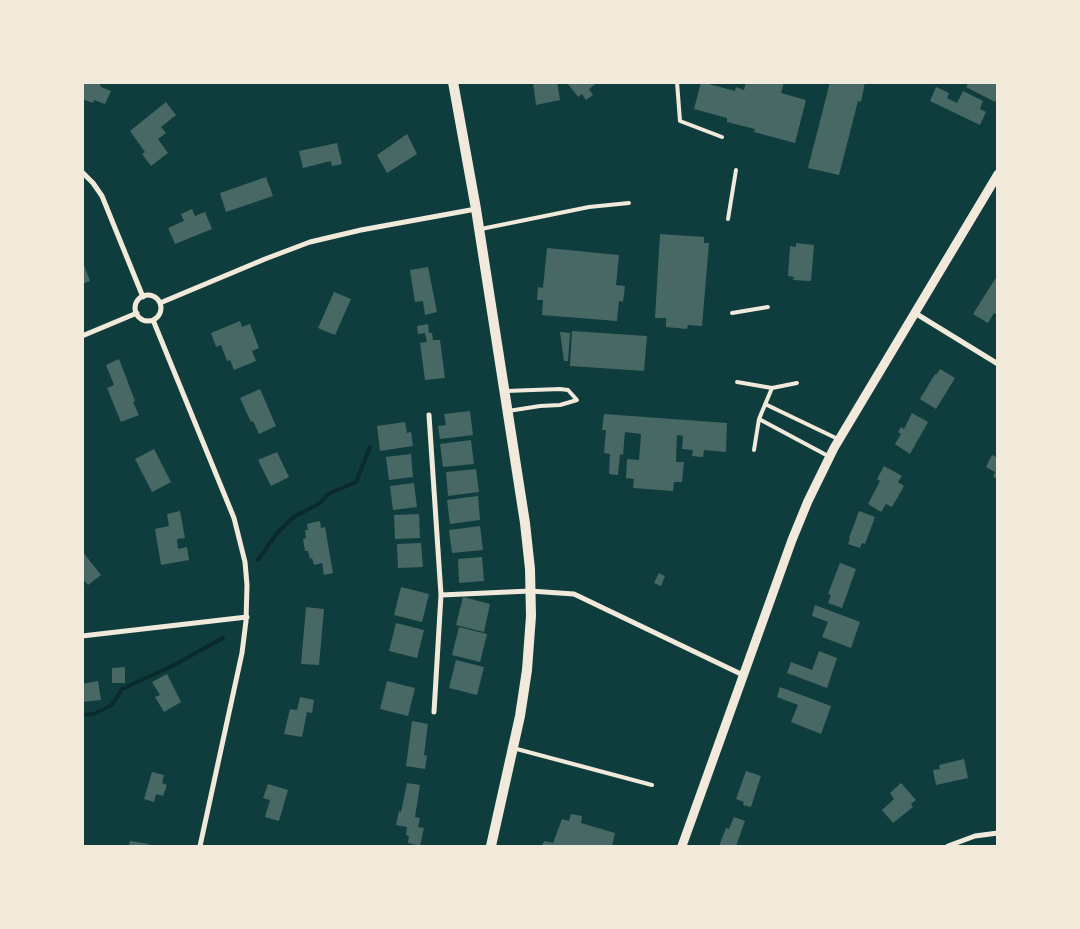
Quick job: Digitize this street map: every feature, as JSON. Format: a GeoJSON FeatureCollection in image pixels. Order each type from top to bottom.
{"type":"FeatureCollection","features":[{"type":"Feature","properties":{"kind":"main road"},"geometry":{"type":"LineString","coordinates":[[453,82],[480,230],[525,523],[530,592],[531,616],[528,670],[491,846]]}},
{"type":"Feature","properties":{"kind":"street"},"geometry":{"type":"LineString","coordinates":[[82,172],[102,196],[143,297]]}},
{"type":"Feature","properties":{"kind":"street"},"geometry":{"type":"LineString","coordinates":[[682,846],[808,500],[830,457],[998,174]]}},
{"type":"Feature","properties":{"kind":"street"},"geometry":{"type":"LineString","coordinates":[[160,303],[264,259],[310,242],[361,230],[476,209]]}},
{"type":"Feature","properties":{"kind":"street"},"geometry":{"type":"LineString","coordinates":[[152,296],[160,303],[160,313],[152,320],[142,319],[137,313],[137,301],[143,297],[152,296]]}},
{"type":"Feature","properties":{"kind":"street"},"geometry":{"type":"LineString","coordinates":[[82,336],[137,313]]}},
{"type":"Feature","properties":{"kind":"street"},"geometry":{"type":"LineString","coordinates":[[915,313],[998,364]]}},
{"type":"Feature","properties":{"kind":"street"},"geometry":{"type":"LineString","coordinates":[[152,320],[234,518],[245,562],[247,585],[246,617],[242,653],[200,846]]}},
{"type":"Feature","properties":{"kind":"street"},"geometry":{"type":"LineString","coordinates":[[429,415],[441,595],[434,712]]}},
{"type":"Feature","properties":{"kind":"street"},"geometry":{"type":"LineString","coordinates":[[441,595],[530,592],[574,594],[743,675]]}},
{"type":"Feature","properties":{"kind":"street"},"geometry":{"type":"LineString","coordinates":[[82,636],[246,617]]}},
{"type":"Feature","properties":{"kind":"street"},"geometry":{"type":"LineString","coordinates":[[948,846],[975,836],[998,833]]}},
{"type":"Feature","properties":{"kind":"lane"},"geometry":{"type":"LineString","coordinates":[[678,82],[680,121],[722,137]]}},
{"type":"Feature","properties":{"kind":"lane"},"geometry":{"type":"LineString","coordinates":[[728,219],[736,170]]}},
{"type":"Feature","properties":{"kind":"lane"},"geometry":{"type":"LineString","coordinates":[[480,230],[589,207],[629,203]]}},
{"type":"Feature","properties":{"kind":"lane"},"geometry":{"type":"LineString","coordinates":[[732,313],[768,307]]}},
{"type":"Feature","properties":{"kind":"lane"},"geometry":{"type":"LineString","coordinates":[[737,382],[772,388],[797,383]]}},
{"type":"Feature","properties":{"kind":"lane"},"geometry":{"type":"LineString","coordinates":[[754,450],[759,419],[772,388]]}},
{"type":"Feature","properties":{"kind":"lane"},"geometry":{"type":"LineString","coordinates":[[505,391],[568,390],[577,400],[560,405],[508,411]]}},
{"type":"Feature","properties":{"kind":"lane"},"geometry":{"type":"LineString","coordinates":[[765,404],[840,440]]}},
{"type":"Feature","properties":{"kind":"lane"},"geometry":{"type":"LineString","coordinates":[[759,419],[830,457]]}},
{"type":"Feature","properties":{"kind":"lane"},"geometry":{"type":"LineString","coordinates":[[513,748],[652,785]]}},
{"type":"Feature","properties":{"kind":"building"},"geometry":{"type":"Polygon","coordinates":[[[82,82],[96,82],[101,87],[111,91],[105,104],[94,100],[93,103],[82,99],[82,82]]]}},
{"type":"Feature","properties":{"kind":"building"},"geometry":{"type":"Polygon","coordinates":[[[533,82],[557,82],[560,100],[536,105],[533,82]]]}},
{"type":"Feature","properties":{"kind":"building"},"geometry":{"type":"Polygon","coordinates":[[[569,82],[598,82],[589,89],[593,95],[586,100],[582,94],[578,97],[568,84],[569,82]]]}},
{"type":"Feature","properties":{"kind":"building"},"geometry":{"type":"Polygon","coordinates":[[[701,82],[735,91],[736,87],[744,90],[746,82],[784,82],[781,93],[806,100],[795,143],[754,132],[755,129],[727,122],[727,118],[694,109],[701,82]]]}},
{"type":"Feature","properties":{"kind":"building"},"geometry":{"type":"Polygon","coordinates":[[[830,82],[865,82],[861,102],[858,101],[839,175],[808,168],[830,82]]]}},
{"type":"Feature","properties":{"kind":"building"},"geometry":{"type":"Polygon","coordinates":[[[969,82],[998,82],[998,97],[995,102],[966,87],[969,82]]]}},
{"type":"Feature","properties":{"kind":"building"},"geometry":{"type":"Polygon","coordinates":[[[936,87],[949,93],[947,98],[957,103],[963,91],[983,101],[980,109],[986,112],[980,125],[930,101],[936,87]]]}},
{"type":"Feature","properties":{"kind":"building"},"geometry":{"type":"Polygon","coordinates":[[[166,102],[176,115],[161,127],[166,133],[158,139],[168,153],[151,166],[142,154],[145,152],[130,131],[166,102]]]}},
{"type":"Feature","properties":{"kind":"building"},"geometry":{"type":"Polygon","coordinates":[[[407,134],[417,154],[387,173],[377,155],[407,134]]]}},
{"type":"Feature","properties":{"kind":"building"},"geometry":{"type":"Polygon","coordinates":[[[337,143],[342,164],[332,166],[331,161],[303,168],[299,151],[337,143]]]}},
{"type":"Feature","properties":{"kind":"building"},"geometry":{"type":"Polygon","coordinates":[[[266,177],[273,196],[226,212],[220,193],[266,177]]]}},
{"type":"Feature","properties":{"kind":"building"},"geometry":{"type":"Polygon","coordinates":[[[192,209],[195,216],[205,212],[212,229],[175,244],[168,228],[184,221],[181,214],[192,209]]]}},
{"type":"Feature","properties":{"kind":"building"},"geometry":{"type":"Polygon","coordinates":[[[660,234],[704,237],[704,243],[709,243],[702,326],[688,325],[687,329],[666,327],[666,318],[655,318],[660,234]]]}},
{"type":"Feature","properties":{"kind":"building"},"geometry":{"type":"Polygon","coordinates":[[[796,243],[814,245],[811,281],[793,280],[794,277],[788,276],[790,246],[796,247],[796,243]]]}},
{"type":"Feature","properties":{"kind":"building"},"geometry":{"type":"Polygon","coordinates":[[[547,248],[619,255],[616,285],[625,286],[623,302],[619,301],[617,321],[542,315],[543,300],[537,300],[538,287],[543,288],[547,248]]]}},
{"type":"Feature","properties":{"kind":"building"},"geometry":{"type":"Polygon","coordinates":[[[82,260],[90,281],[82,284],[82,260]]]}},
{"type":"Feature","properties":{"kind":"building"},"geometry":{"type":"Polygon","coordinates":[[[428,267],[437,312],[425,315],[423,301],[415,302],[410,270],[428,267]]]}},
{"type":"Feature","properties":{"kind":"building"},"geometry":{"type":"Polygon","coordinates":[[[995,279],[998,280],[998,316],[994,313],[988,323],[973,314],[995,279]]]}},
{"type":"Feature","properties":{"kind":"building"},"geometry":{"type":"Polygon","coordinates":[[[334,292],[351,299],[335,335],[318,328],[334,292]]]}},
{"type":"Feature","properties":{"kind":"building"},"geometry":{"type":"Polygon","coordinates":[[[240,321],[242,327],[250,324],[259,348],[252,351],[256,361],[234,370],[230,360],[227,361],[221,345],[216,347],[211,333],[240,321]]]}},
{"type":"Feature","properties":{"kind":"building"},"geometry":{"type":"Polygon","coordinates":[[[428,324],[429,333],[432,333],[433,340],[440,340],[445,378],[425,380],[420,343],[427,342],[425,333],[418,334],[417,326],[428,324]]]}},
{"type":"Feature","properties":{"kind":"building"},"geometry":{"type":"Polygon","coordinates":[[[572,331],[647,336],[644,371],[570,366],[572,331]]]}},
{"type":"Feature","properties":{"kind":"building"},"geometry":{"type":"Polygon","coordinates":[[[560,332],[570,333],[568,361],[564,361],[560,332]]]}},
{"type":"Feature","properties":{"kind":"building"},"geometry":{"type":"Polygon","coordinates":[[[119,359],[139,415],[121,422],[107,388],[114,385],[106,365],[119,359]]]}},
{"type":"Feature","properties":{"kind":"building"},"geometry":{"type":"Polygon","coordinates":[[[940,369],[955,378],[936,409],[920,399],[940,369]]]}},
{"type":"Feature","properties":{"kind":"building"},"geometry":{"type":"Polygon","coordinates":[[[260,389],[276,426],[259,434],[240,398],[260,389]]]}},
{"type":"Feature","properties":{"kind":"building"},"geometry":{"type":"Polygon","coordinates":[[[470,411],[473,435],[440,439],[438,426],[446,425],[444,414],[470,411]]]}},
{"type":"Feature","properties":{"kind":"building"},"geometry":{"type":"Polygon","coordinates":[[[912,413],[928,422],[910,454],[895,444],[901,434],[898,432],[901,427],[904,429],[912,413]]]}},
{"type":"Feature","properties":{"kind":"building"},"geometry":{"type":"Polygon","coordinates":[[[604,414],[727,423],[726,452],[704,450],[703,457],[692,456],[693,450],[682,449],[683,436],[677,435],[676,462],[684,462],[682,482],[674,482],[673,491],[633,488],[634,479],[626,478],[627,459],[639,460],[641,434],[625,432],[623,455],[620,454],[618,475],[609,474],[610,454],[604,453],[606,430],[602,430],[604,414]]]}},
{"type":"Feature","properties":{"kind":"building"},"geometry":{"type":"Polygon","coordinates":[[[405,422],[407,433],[411,432],[413,446],[380,451],[377,426],[405,422]]]}},
{"type":"Feature","properties":{"kind":"building"},"geometry":{"type":"Polygon","coordinates":[[[471,440],[474,464],[443,467],[440,444],[471,440]]]}},
{"type":"Feature","properties":{"kind":"building"},"geometry":{"type":"Polygon","coordinates":[[[154,449],[171,482],[152,492],[135,459],[154,449]]]}},
{"type":"Feature","properties":{"kind":"building"},"geometry":{"type":"Polygon","coordinates":[[[277,452],[289,477],[271,486],[258,460],[277,452]]]}},
{"type":"Feature","properties":{"kind":"building"},"geometry":{"type":"Polygon","coordinates":[[[411,454],[413,477],[389,480],[386,457],[411,454]]]}},
{"type":"Feature","properties":{"kind":"building"},"geometry":{"type":"Polygon","coordinates":[[[992,455],[998,458],[998,479],[993,477],[995,472],[986,467],[992,455]]]}},
{"type":"Feature","properties":{"kind":"building"},"geometry":{"type":"Polygon","coordinates":[[[884,466],[902,476],[898,482],[904,486],[892,507],[886,504],[881,512],[868,504],[880,481],[877,479],[884,466]]]}},
{"type":"Feature","properties":{"kind":"building"},"geometry":{"type":"Polygon","coordinates":[[[476,469],[479,492],[448,496],[446,472],[476,469]]]}},
{"type":"Feature","properties":{"kind":"building"},"geometry":{"type":"Polygon","coordinates":[[[414,483],[417,507],[393,510],[390,486],[414,483]]]}},
{"type":"Feature","properties":{"kind":"building"},"geometry":{"type":"Polygon","coordinates":[[[478,496],[480,520],[450,524],[447,500],[478,496]]]}},
{"type":"Feature","properties":{"kind":"building"},"geometry":{"type":"Polygon","coordinates":[[[180,511],[185,538],[177,539],[178,549],[187,547],[189,560],[161,565],[155,529],[169,526],[167,514],[180,511]]]}},
{"type":"Feature","properties":{"kind":"building"},"geometry":{"type":"Polygon","coordinates":[[[859,511],[875,517],[865,544],[862,543],[860,548],[848,544],[859,511]]]}},
{"type":"Feature","properties":{"kind":"building"},"geometry":{"type":"Polygon","coordinates":[[[419,514],[420,538],[395,539],[394,515],[419,514]]]}},
{"type":"Feature","properties":{"kind":"building"},"geometry":{"type":"Polygon","coordinates":[[[320,521],[321,528],[325,527],[333,573],[324,575],[322,563],[314,565],[308,551],[305,551],[303,539],[306,538],[305,530],[308,530],[307,524],[320,521]]]}},
{"type":"Feature","properties":{"kind":"building"},"geometry":{"type":"Polygon","coordinates":[[[480,526],[483,550],[452,553],[449,530],[480,526]]]}},
{"type":"Feature","properties":{"kind":"building"},"geometry":{"type":"Polygon","coordinates":[[[421,543],[423,567],[398,568],[397,544],[421,543]]]}},
{"type":"Feature","properties":{"kind":"building"},"geometry":{"type":"Polygon","coordinates":[[[82,551],[101,575],[88,585],[82,578],[82,551]]]}},
{"type":"Feature","properties":{"kind":"building"},"geometry":{"type":"Polygon","coordinates":[[[482,557],[484,581],[459,583],[458,559],[482,557]]]}},
{"type":"Feature","properties":{"kind":"building"},"geometry":{"type":"Polygon","coordinates":[[[840,563],[856,569],[842,608],[828,603],[831,595],[828,594],[840,563]]]}},
{"type":"Feature","properties":{"kind":"building"},"geometry":{"type":"Polygon","coordinates":[[[659,573],[665,576],[661,586],[654,583],[659,573]]]}},
{"type":"Feature","properties":{"kind":"building"},"geometry":{"type":"Polygon","coordinates":[[[401,587],[429,594],[422,622],[394,615],[401,587]]]}},
{"type":"Feature","properties":{"kind":"building"},"geometry":{"type":"Polygon","coordinates":[[[463,597],[490,604],[484,632],[456,625],[463,597]]]}},
{"type":"Feature","properties":{"kind":"building"},"geometry":{"type":"Polygon","coordinates":[[[815,605],[860,622],[851,648],[822,637],[828,622],[812,616],[815,605]]]}},
{"type":"Feature","properties":{"kind":"building"},"geometry":{"type":"Polygon","coordinates":[[[306,607],[324,609],[319,665],[301,664],[306,607]]]}},
{"type":"Feature","properties":{"kind":"building"},"geometry":{"type":"Polygon","coordinates":[[[396,623],[424,630],[417,658],[389,651],[396,623]]]}},
{"type":"Feature","properties":{"kind":"building"},"geometry":{"type":"Polygon","coordinates":[[[459,627],[487,634],[480,662],[452,655],[459,627]]]}},
{"type":"Feature","properties":{"kind":"building"},"geometry":{"type":"Polygon","coordinates":[[[819,651],[837,658],[827,688],[787,673],[791,662],[812,670],[819,651]]]}},
{"type":"Feature","properties":{"kind":"building"},"geometry":{"type":"Polygon","coordinates":[[[456,660],[484,667],[477,695],[449,688],[456,660]]]}},
{"type":"Feature","properties":{"kind":"building"},"geometry":{"type":"Polygon","coordinates":[[[125,667],[125,683],[112,683],[112,668],[125,667]]]}},
{"type":"Feature","properties":{"kind":"building"},"geometry":{"type":"Polygon","coordinates":[[[167,674],[181,702],[164,712],[155,697],[160,695],[152,682],[167,674]]]}},
{"type":"Feature","properties":{"kind":"building"},"geometry":{"type":"Polygon","coordinates":[[[98,681],[101,700],[82,702],[82,684],[98,681]]]}},
{"type":"Feature","properties":{"kind":"building"},"geometry":{"type":"Polygon","coordinates":[[[387,681],[415,688],[408,716],[380,709],[387,681]]]}},
{"type":"Feature","properties":{"kind":"building"},"geometry":{"type":"Polygon","coordinates":[[[780,687],[831,706],[821,734],[791,722],[798,705],[777,697],[780,687]]]}},
{"type":"Feature","properties":{"kind":"building"},"geometry":{"type":"Polygon","coordinates":[[[300,697],[314,700],[312,713],[307,712],[302,737],[284,734],[290,709],[297,710],[300,697]]]}},
{"type":"Feature","properties":{"kind":"building"},"geometry":{"type":"Polygon","coordinates":[[[412,721],[428,724],[424,755],[427,756],[425,769],[406,766],[412,721]]]}},
{"type":"Feature","properties":{"kind":"building"},"geometry":{"type":"Polygon","coordinates":[[[964,759],[968,778],[936,785],[933,770],[940,769],[939,765],[964,759]]]}},
{"type":"Feature","properties":{"kind":"building"},"geometry":{"type":"Polygon","coordinates":[[[746,771],[761,776],[751,807],[743,805],[744,802],[736,799],[746,771]]]}},
{"type":"Feature","properties":{"kind":"building"},"geometry":{"type":"Polygon","coordinates":[[[152,772],[164,775],[162,783],[167,785],[163,796],[156,794],[154,802],[144,799],[152,772]]]}},
{"type":"Feature","properties":{"kind":"building"},"geometry":{"type":"Polygon","coordinates":[[[407,783],[420,785],[415,817],[420,818],[418,827],[424,828],[420,846],[408,843],[407,827],[396,825],[399,811],[401,812],[407,783]]]}},
{"type":"Feature","properties":{"kind":"building"},"geometry":{"type":"Polygon","coordinates":[[[901,783],[916,800],[911,804],[913,807],[893,823],[882,810],[894,799],[890,793],[901,783]]]}},
{"type":"Feature","properties":{"kind":"building"},"geometry":{"type":"Polygon","coordinates":[[[268,784],[288,790],[279,821],[265,817],[270,800],[263,798],[268,784]]]}},
{"type":"Feature","properties":{"kind":"building"},"geometry":{"type":"Polygon","coordinates":[[[571,814],[582,816],[581,823],[615,833],[612,846],[542,846],[544,841],[553,843],[562,819],[569,821],[571,814]]]}},
{"type":"Feature","properties":{"kind":"building"},"geometry":{"type":"Polygon","coordinates":[[[734,817],[745,821],[736,846],[719,846],[726,828],[729,829],[734,817]]]}},
{"type":"Feature","properties":{"kind":"building"},"geometry":{"type":"Polygon","coordinates":[[[130,841],[149,844],[149,846],[129,846],[130,841]]]}},
{"type":"Feature","properties":{"kind":"waterway"},"geometry":{"type":"LineString","coordinates":[[258,560],[277,533],[295,516],[320,503],[328,494],[356,482],[370,447]]}},
{"type":"Feature","properties":{"kind":"waterway"},"geometry":{"type":"LineString","coordinates":[[82,715],[94,714],[112,705],[122,689],[174,665],[223,638]]}}]}
